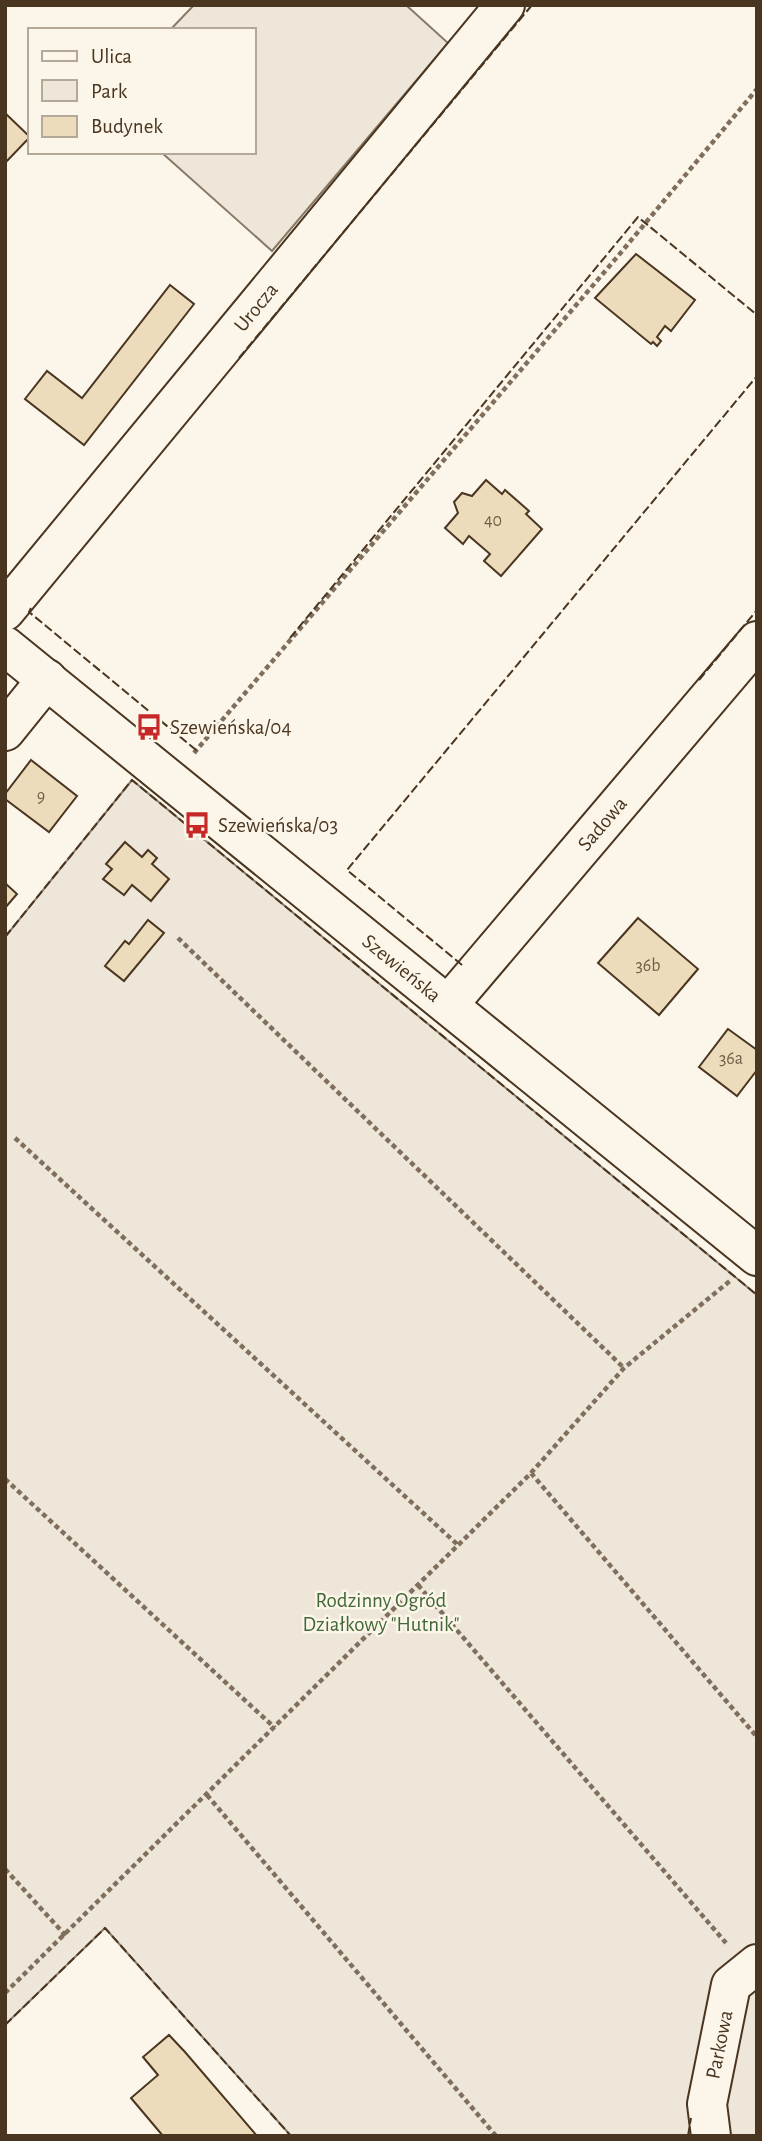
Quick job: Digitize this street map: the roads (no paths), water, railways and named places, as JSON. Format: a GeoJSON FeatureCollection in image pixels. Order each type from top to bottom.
{"type":"FeatureCollection","features":[{"type":"Feature","properties":{"kind":"street","name":"Urocza"},"geometry":{"type":"LineString","coordinates":[[5,611],[505,5]]}},
{"type":"Feature","properties":{"kind":"street","name":"Sadowa"},"geometry":{"type":"LineString","coordinates":[[448,1005],[757,642]]}},
{"type":"Feature","properties":{"kind":"street","name":"Szewieńska"},"geometry":{"type":"LineString","coordinates":[[5,646],[751,1252]]}},
{"type":"Feature","properties":{"kind":"street"},"geometry":{"type":"LineString","coordinates":[[5,731],[47,679]]}},
{"type":"Feature","properties":{"kind":"street","name":"Parkowa"},"geometry":{"type":"LineString","coordinates":[[711,2136],[707,2104],[731,1985],[754,1967]]}},
{"type":"Feature","properties":{"kind":"place","name":"Szewieńska/04"},"geometry":{"type":"Point","coordinates":[149,727]}},
{"type":"Feature","properties":{"kind":"place","name":"Szewieńska/03"},"geometry":{"type":"Point","coordinates":[197,825]}},
{"type":"Feature","properties":{"kind":"park label","name":"Rodzinny Ogród Działkowy \"Hutnik\""},"geometry":{"type":"Point","coordinates":[381,1612]}}]}
